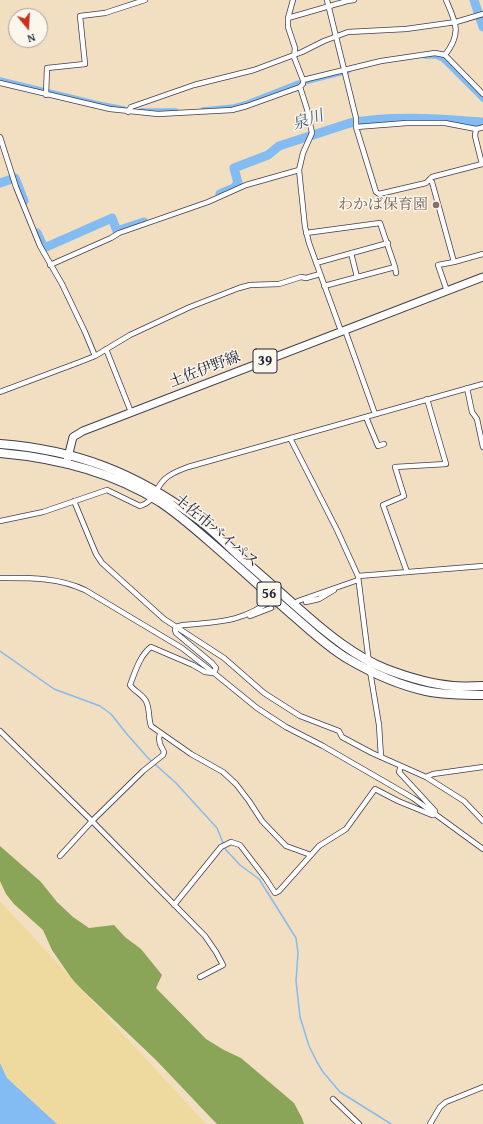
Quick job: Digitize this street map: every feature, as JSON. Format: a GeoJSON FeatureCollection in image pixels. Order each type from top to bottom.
{"type":"FeatureCollection","features":[{"type":"Feature","properties":{"kind":"highway","name":"土佐市バイパス"},"geometry":{"type":"LineString","coordinates":[[0,444],[69,454],[94,462],[112,469],[197,518],[326,632],[352,651],[384,669],[405,676],[453,686],[483,686]]}},
{"type":"Feature","properties":{"kind":"highway","name":"土佐市バイパス"},"geometry":{"type":"LineString","coordinates":[[0,453],[67,463],[85,468],[155,494],[273,598],[346,659],[402,684],[426,691],[455,695],[483,695]]}},
{"type":"Feature","properties":{"kind":"main road","name":"土佐伊野線"},"geometry":{"type":"LineString","coordinates":[[67,463],[71,441],[76,435],[131,412],[483,277]]}},
{"type":"Feature","properties":{"kind":"street"},"geometry":{"type":"LineString","coordinates":[[46,95],[47,68],[85,64],[80,16],[105,13],[145,0]]}},
{"type":"Feature","properties":{"kind":"street"},"geometry":{"type":"LineString","coordinates":[[293,0],[288,18],[288,27],[295,48],[294,57],[302,83],[312,135],[303,154],[299,170],[306,233],[324,286],[375,414]]}},
{"type":"Feature","properties":{"kind":"street"},"geometry":{"type":"LineString","coordinates":[[327,0],[356,123],[376,192],[379,194],[426,183],[432,177],[482,164],[475,136],[476,129]]}},
{"type":"Feature","properties":{"kind":"street"},"geometry":{"type":"LineString","coordinates":[[288,18],[354,0]]}},
{"type":"Feature","properties":{"kind":"street"},"geometry":{"type":"LineString","coordinates":[[445,55],[455,40],[457,30],[456,22],[446,0]]}},
{"type":"Feature","properties":{"kind":"street"},"geometry":{"type":"LineString","coordinates":[[130,109],[194,85],[254,70],[302,52],[336,35],[355,30],[406,29],[456,22],[483,14]]}},
{"type":"Feature","properties":{"kind":"street"},"geometry":{"type":"LineString","coordinates":[[0,84],[110,109],[130,109],[158,114],[232,110],[247,106],[302,83],[381,61],[435,53],[445,55],[483,94]]}},
{"type":"Feature","properties":{"kind":"street"},"geometry":{"type":"LineString","coordinates":[[356,123],[445,123],[476,129],[483,127]]}},
{"type":"Feature","properties":{"kind":"street"},"geometry":{"type":"LineString","coordinates":[[0,137],[16,188],[40,246],[71,303],[95,356]]}},
{"type":"Feature","properties":{"kind":"street"},"geometry":{"type":"LineString","coordinates":[[50,265],[119,233],[208,202],[246,185],[299,170]]}},
{"type":"Feature","properties":{"kind":"street"},"geometry":{"type":"LineString","coordinates":[[429,180],[432,182],[454,262]]}},
{"type":"Feature","properties":{"kind":"street"},"geometry":{"type":"LineString","coordinates":[[306,233],[380,223],[388,243],[396,273]]}},
{"type":"Feature","properties":{"kind":"street"},"geometry":{"type":"LineString","coordinates":[[316,263],[388,243]]}},
{"type":"Feature","properties":{"kind":"street"},"geometry":{"type":"LineString","coordinates":[[350,253],[357,277]]}},
{"type":"Feature","properties":{"kind":"street"},"geometry":{"type":"LineString","coordinates":[[447,291],[438,265],[483,254]]}},
{"type":"Feature","properties":{"kind":"street"},"geometry":{"type":"LineString","coordinates":[[324,286],[395,267]]}},
{"type":"Feature","properties":{"kind":"street"},"geometry":{"type":"LineString","coordinates":[[0,392],[95,356],[130,335],[190,307],[239,288],[250,285],[279,284],[301,277],[306,278],[320,274]]}},
{"type":"Feature","properties":{"kind":"street"},"geometry":{"type":"LineString","coordinates":[[106,349],[131,412]]}},
{"type":"Feature","properties":{"kind":"street"},"geometry":{"type":"LineString","coordinates":[[0,521],[43,512],[107,490],[140,506],[148,504],[164,479],[176,471],[483,384]]}},
{"type":"Feature","properties":{"kind":"street"},"geometry":{"type":"LineString","coordinates":[[467,388],[472,412],[477,419],[483,447]]}},
{"type":"Feature","properties":{"kind":"street"},"geometry":{"type":"LineString","coordinates":[[407,572],[383,505],[404,496],[395,467],[446,464],[427,399]]}},
{"type":"Feature","properties":{"kind":"street"},"geometry":{"type":"LineString","coordinates":[[366,417],[378,446],[384,444]]}},
{"type":"Feature","properties":{"kind":"street"},"geometry":{"type":"LineString","coordinates":[[290,438],[337,530],[358,578],[381,757]]}},
{"type":"Feature","properties":{"kind":"street"},"geometry":{"type":"LineString","coordinates":[[74,501],[96,554],[102,563],[176,627],[224,658],[264,693],[278,703],[300,716],[339,732],[342,737],[381,757],[426,777],[464,801],[483,821]]}},
{"type":"Feature","properties":{"kind":"street"},"geometry":{"type":"LineString","coordinates":[[294,605],[298,601],[358,578],[407,572],[483,566]]}},
{"type":"Feature","properties":{"kind":"street"},"geometry":{"type":"LineString","coordinates":[[0,578],[33,578],[72,583],[182,648],[214,672],[257,708],[286,727],[323,746],[407,794],[483,849]]}},
{"type":"Feature","properties":{"kind":"street"},"geometry":{"type":"LineString","coordinates":[[306,602],[319,599],[340,585]]}},
{"type":"Feature","properties":{"kind":"street"},"geometry":{"type":"LineString","coordinates":[[233,620],[244,616],[273,598]]}},
{"type":"Feature","properties":{"kind":"street"},"geometry":{"type":"LineString","coordinates":[[176,627],[183,625],[242,620],[271,608]]}},
{"type":"Feature","properties":{"kind":"street"},"geometry":{"type":"LineString","coordinates":[[176,627],[176,633],[212,663],[216,668],[214,672]]}},
{"type":"Feature","properties":{"kind":"street"},"geometry":{"type":"LineString","coordinates":[[214,672],[205,672],[193,665],[151,647],[138,665],[130,685],[145,700],[149,709],[151,726],[191,754],[223,772],[236,784],[262,821],[286,846],[311,855]]}},
{"type":"Feature","properties":{"kind":"street"},"geometry":{"type":"LineString","coordinates":[[0,732],[92,821],[205,936],[223,965],[200,977]]}},
{"type":"Feature","properties":{"kind":"street"},"geometry":{"type":"LineString","coordinates":[[60,856],[92,821],[143,771],[163,755],[164,752],[159,739],[160,733]]}},
{"type":"Feature","properties":{"kind":"street"},"geometry":{"type":"LineString","coordinates":[[401,766],[399,772],[435,811],[435,814]]}},
{"type":"Feature","properties":{"kind":"street"},"geometry":{"type":"LineString","coordinates":[[426,777],[433,774],[483,767]]}},
{"type":"Feature","properties":{"kind":"street"},"geometry":{"type":"LineString","coordinates":[[174,904],[222,847],[231,842],[240,845],[276,893],[319,846],[346,829],[375,789],[398,801],[432,815],[435,814]]}},
{"type":"Feature","properties":{"kind":"street"},"geometry":{"type":"LineString","coordinates":[[430,1124],[440,1107],[446,1102],[483,1087]]}},
{"type":"Feature","properties":{"kind":"street"},"geometry":{"type":"LineString","coordinates":[[333,1099],[359,1124]]}},
{"type":"Feature","properties":{"kind":"green space"},"geometry":{"type":"Polygon","coordinates":[[[0,846],[41,882],[57,902],[73,917],[89,928],[114,925],[125,937],[141,949],[162,975],[156,988],[206,1039],[241,1058],[294,1103],[304,1124],[217,1124],[156,1060],[74,982],[52,950],[43,930],[14,904],[6,894],[0,881],[0,846]]]}},
{"type":"Feature","properties":{"kind":"sand"},"geometry":{"type":"Polygon","coordinates":[[[0,901],[206,1124],[57,1124],[7,1078],[0,1063],[0,901]]]}},
{"type":"Feature","properties":{"kind":"water"},"geometry":{"type":"Polygon","coordinates":[[[0,1063],[7,1078],[57,1124],[0,1124],[0,1063]]]}},
{"type":"Feature","properties":{"kind":"waterway"},"geometry":{"type":"LineString","coordinates":[[474,0],[483,27]]}},
{"type":"Feature","properties":{"kind":"waterway"},"geometry":{"type":"LineString","coordinates":[[425,56],[436,56],[443,59],[483,99]]}},
{"type":"Feature","properties":{"kind":"waterway"},"geometry":{"type":"LineString","coordinates":[[203,110],[234,107],[296,84],[348,71]]}},
{"type":"Feature","properties":{"kind":"waterway"},"geometry":{"type":"LineString","coordinates":[[0,80],[124,109]]}},
{"type":"Feature","properties":{"kind":"waterway"},"geometry":{"type":"LineString","coordinates":[[141,111],[176,111]]}},
{"type":"Feature","properties":{"kind":"waterway","name":"泉川"},"geometry":{"type":"LineString","coordinates":[[220,194],[234,188],[238,183],[234,168],[268,155],[279,146],[350,123],[399,118],[482,122]]}},
{"type":"Feature","properties":{"kind":"waterway","name":"泉川"},"geometry":{"type":"LineString","coordinates":[[0,183],[15,178],[24,201]]}},
{"type":"Feature","properties":{"kind":"waterway","name":"泉川"},"geometry":{"type":"LineString","coordinates":[[37,233],[44,248],[112,218],[117,231],[144,222]]}},
{"type":"Feature","properties":{"kind":"waterway"},"geometry":{"type":"LineString","coordinates":[[0,651],[54,689],[100,706],[111,714],[148,758],[176,783],[217,828],[226,850],[240,865],[259,879],[296,938],[298,953],[296,981],[300,1017],[309,1046],[317,1062],[323,1072],[340,1092],[391,1124]]}},
{"type":"Feature","properties":{"kind":"tunnel"},"geometry":{"type":"LineString","coordinates":[[271,608],[306,602]]}},
{"type":"Feature","properties":{"kind":"place","name":"わかば保育園"},"geometry":{"type":"Point","coordinates":[436,205]}}]}
